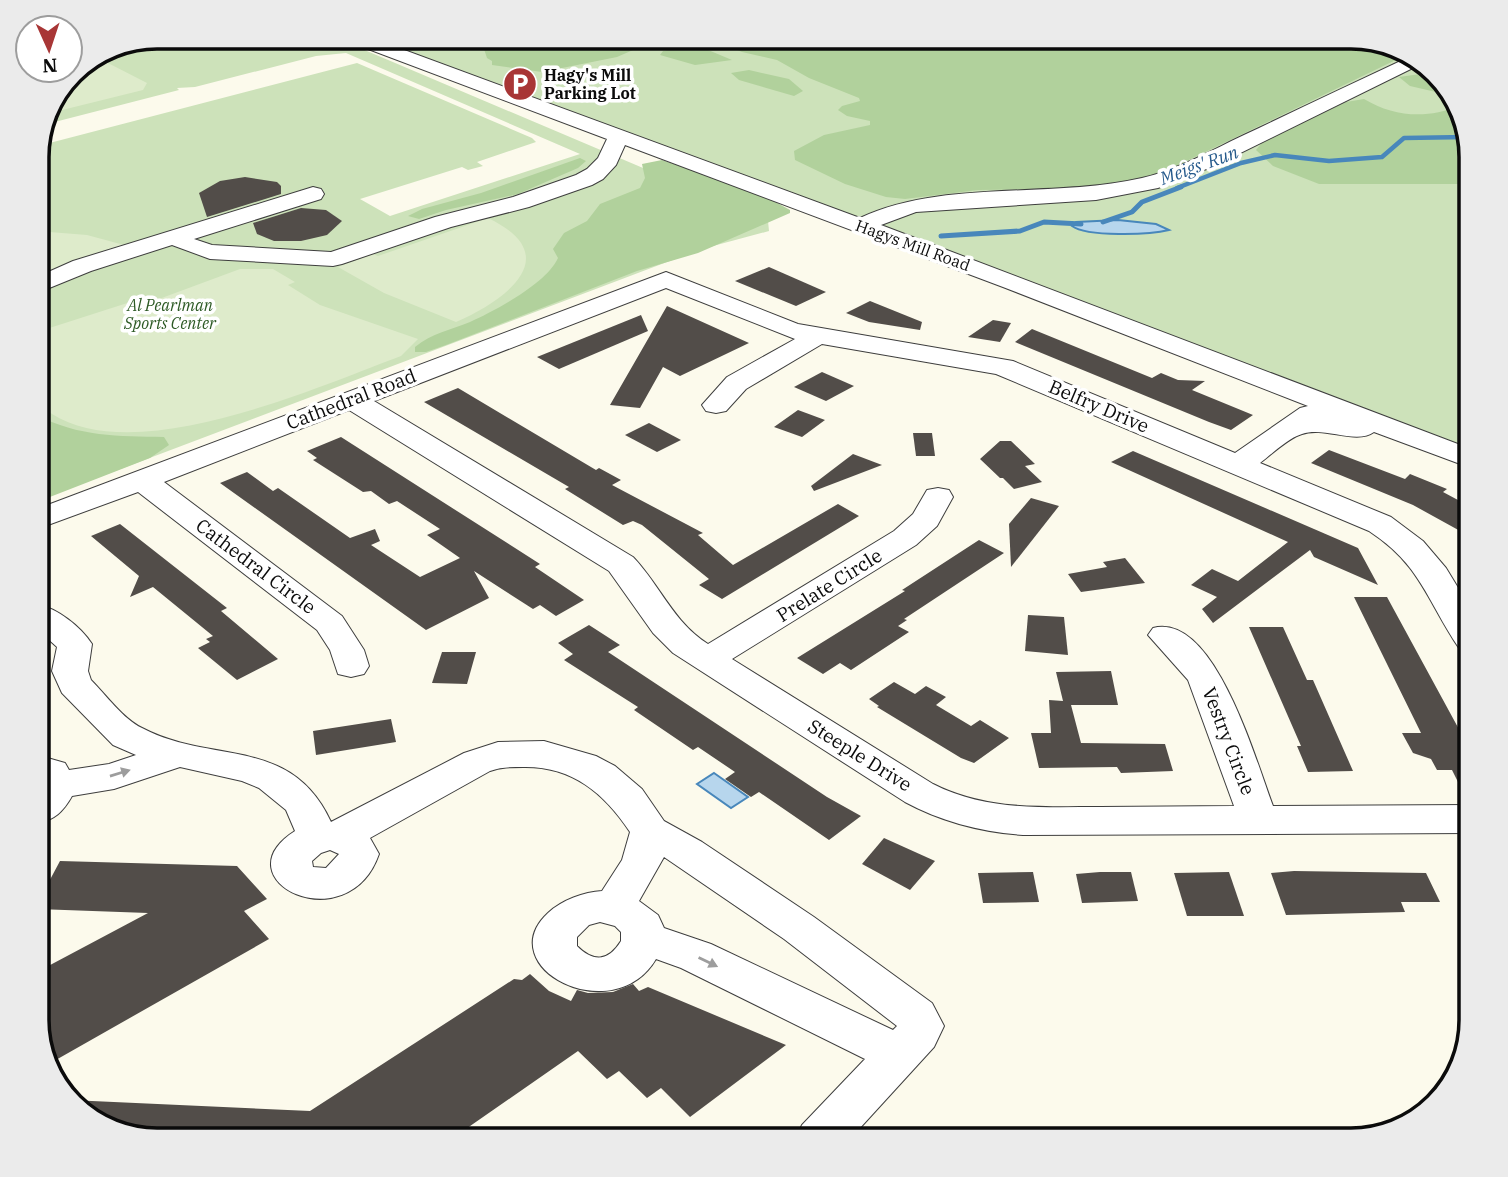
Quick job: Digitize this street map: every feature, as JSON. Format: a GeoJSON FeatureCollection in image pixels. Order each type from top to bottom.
{"type":"FeatureCollection","features":[{"type":"Feature","properties":{"kind":"street","name":"Hagys Mill Road"},"geometry":{"type":"LineString","coordinates":[[390,49],[506,87],[619,136],[1459,454]]}},
{"type":"Feature","properties":{"kind":"street"},"geometry":{"type":"LineString","coordinates":[[861,226],[893,211],[915,205],[1112,191],[1161,180],[1407,65]]}},
{"type":"Feature","properties":{"kind":"street"},"geometry":{"type":"LineString","coordinates":[[175,237],[198,250],[210,252],[333,259],[443,222],[521,202],[584,180],[595,174],[608,160],[619,136]]}},
{"type":"Feature","properties":{"kind":"street"},"geometry":{"type":"LineString","coordinates":[[49,280],[75,268],[313,194]]}},
{"type":"Feature","properties":{"kind":"street","name":"Belfry Drive"},"geometry":{"type":"LineString","coordinates":[[666,279],[771,325],[1003,367],[1380,524],[1406,540],[1431,569],[1459,619]]}},
{"type":"Feature","properties":{"kind":"street","name":"Cathedral Road"},"geometry":{"type":"LineString","coordinates":[[49,515],[666,279]]}},
{"type":"Feature","properties":{"kind":"street"},"geometry":{"type":"LineString","coordinates":[[716,405],[737,383],[800,349],[816,335]]}},
{"type":"Feature","properties":{"kind":"street","name":"Steeple Drive"},"geometry":{"type":"LineString","coordinates":[[351,399],[621,564],[636,581],[661,624],[671,634],[919,793],[958,811],[980,817],[1023,821],[1459,819]]}},
{"type":"Feature","properties":{"kind":"street"},"geometry":{"type":"LineString","coordinates":[[1238,465],[1326,402]]}},
{"type":"Feature","properties":{"kind":"street"},"geometry":{"type":"LineString","coordinates":[[1292,426],[1337,424],[1414,437]]}},
{"type":"Feature","properties":{"kind":"street","name":"Cathedral Circle"},"geometry":{"type":"LineString","coordinates":[[142,480],[330,623],[347,650],[351,666]]}},
{"type":"Feature","properties":{"kind":"street","name":"Prelate Circle"},"geometry":{"type":"LineString","coordinates":[[708,659],[905,538],[926,519],[938,497]]}},
{"type":"Feature","properties":{"kind":"street"},"geometry":{"type":"LineString","coordinates":[[49,622],[75,644],[70,671],[75,685],[126,736],[139,743],[252,770],[273,779],[291,791],[329,837],[477,762],[498,755],[521,753],[562,758],[601,775],[628,799],[650,831],[708,865],[916,1016],[920,1026],[918,1034],[897,1053],[830,1128]]}},
{"type":"Feature","properties":{"kind":"street","name":"Vestry Circle"},"geometry":{"type":"LineString","coordinates":[[1165,635],[1196,664],[1208,684],[1259,820]]}},
{"type":"Feature","properties":{"kind":"street"},"geometry":{"type":"LineString","coordinates":[[49,787],[114,776],[180,753]]}},
{"type":"Feature","properties":{"kind":"street"},"geometry":{"type":"LineString","coordinates":[[614,907],[642,862],[650,831]]}},
{"type":"Feature","properties":{"kind":"street"},"geometry":{"type":"LineString","coordinates":[[645,938],[635,959],[612,973],[583,974],[561,962],[555,952],[556,931],[563,921],[587,908],[614,907],[636,919],[645,938],[696,956],[897,1053]]}},
{"type":"Feature","properties":{"kind":"green space","name":"Al Pearlman Sports Center"},"geometry":{"type":"Polygon","coordinates":[[[362,49],[768,221],[769,231],[667,262],[57,493],[49,486],[50,143],[357,63],[536,142],[477,162],[483,166],[468,170],[462,167],[360,199],[390,216],[580,154],[346,53],[316,56],[195,87],[177,88],[179,90],[56,122],[67,97],[78,84],[84,84],[84,78],[97,67],[136,51],[362,49]]]}},
{"type":"Feature","properties":{"kind":"green space"},"geometry":{"type":"Polygon","coordinates":[[[394,49],[1351,49],[1365,50],[1399,60],[1417,71],[1441,97],[1457,136],[1459,449],[1229,360],[394,49]]]}},
{"type":"Feature","properties":{"kind":"green space"},"geometry":{"type":"Polygon","coordinates":[[[484,49],[635,49],[617,57],[542,72],[492,65],[492,61],[487,58],[484,49]]]}},
{"type":"Feature","properties":{"kind":"green space"},"geometry":{"type":"Polygon","coordinates":[[[706,49],[732,60],[695,65],[660,55],[663,51],[706,49]]]}},
{"type":"Feature","properties":{"kind":"green space"},"geometry":{"type":"Polygon","coordinates":[[[735,49],[1351,49],[1397,59],[1168,170],[1129,183],[1072,189],[978,190],[905,199],[886,197],[845,184],[795,160],[794,151],[824,135],[870,125],[870,121],[847,116],[838,110],[842,106],[860,101],[859,98],[809,78],[777,60],[735,49]]]}},
{"type":"Feature","properties":{"kind":"green space"},"geometry":{"type":"Polygon","coordinates":[[[106,62],[147,83],[143,90],[59,111],[78,84],[84,84],[84,78],[106,62]]]}},
{"type":"Feature","properties":{"kind":"green space"},"geometry":{"type":"Polygon","coordinates":[[[749,70],[789,79],[803,91],[794,96],[739,80],[731,73],[749,70]]]}},
{"type":"Feature","properties":{"kind":"green space"},"geometry":{"type":"Polygon","coordinates":[[[1420,74],[1437,92],[1410,86],[1399,77],[1420,74]]]}},
{"type":"Feature","properties":{"kind":"green space"},"geometry":{"type":"Polygon","coordinates":[[[1364,99],[1387,110],[1411,114],[1448,110],[1457,136],[1459,184],[1319,184],[1273,166],[1256,150],[1264,140],[1346,102],[1364,99]]]}},
{"type":"Feature","properties":{"kind":"green space"},"geometry":{"type":"Polygon","coordinates":[[[580,158],[586,161],[578,168],[518,194],[446,210],[419,219],[408,216],[422,209],[481,193],[580,158]]]}},
{"type":"Feature","properties":{"kind":"green space"},"geometry":{"type":"Polygon","coordinates":[[[662,160],[761,194],[790,210],[790,213],[698,253],[637,271],[426,352],[415,352],[415,347],[428,338],[481,317],[532,286],[558,258],[553,249],[564,233],[587,221],[600,204],[640,188],[645,178],[642,164],[662,160]]]}},
{"type":"Feature","properties":{"kind":"green space"},"geometry":{"type":"Polygon","coordinates":[[[488,218],[511,232],[523,247],[526,262],[520,276],[509,289],[493,302],[456,322],[384,293],[338,267],[373,254],[378,256],[488,218]]]}},
{"type":"Feature","properties":{"kind":"green space"},"geometry":{"type":"Polygon","coordinates":[[[49,232],[87,235],[124,245],[49,275],[49,232]]]}},
{"type":"Feature","properties":{"kind":"green space"},"geometry":{"type":"Polygon","coordinates":[[[240,269],[273,269],[295,282],[288,285],[320,305],[418,339],[401,356],[322,386],[275,403],[177,428],[130,432],[88,428],[52,414],[49,411],[49,328],[146,297],[159,299],[240,269]]]}},
{"type":"Feature","properties":{"kind":"green space"},"geometry":{"type":"Polygon","coordinates":[[[49,421],[83,431],[164,437],[169,445],[150,458],[49,497],[49,421]]]}},
{"type":"Feature","properties":{"kind":"water"},"geometry":{"type":"Polygon","coordinates":[[[1118,220],[1156,224],[1169,230],[1133,234],[1104,233],[1080,230],[1072,226],[1076,222],[1118,220]]]}},
{"type":"Feature","properties":{"kind":"water"},"geometry":{"type":"Polygon","coordinates":[[[714,773],[748,797],[731,808],[697,784],[714,773]]]}},
{"type":"Feature","properties":{"kind":"building"},"geometry":{"type":"Polygon","coordinates":[[[245,177],[277,182],[281,186],[281,194],[207,217],[199,193],[220,181],[245,177]]]}},
{"type":"Feature","properties":{"kind":"building"},"geometry":{"type":"Polygon","coordinates":[[[301,208],[326,210],[342,221],[327,235],[301,241],[274,241],[257,234],[253,223],[301,208]]]}},
{"type":"Feature","properties":{"kind":"building"},"geometry":{"type":"Polygon","coordinates":[[[769,267],[826,292],[796,306],[735,281],[769,267]]]}},
{"type":"Feature","properties":{"kind":"building"},"geometry":{"type":"Polygon","coordinates":[[[870,301],[922,322],[920,330],[869,322],[846,313],[870,301]]]}},
{"type":"Feature","properties":{"kind":"building"},"geometry":{"type":"Polygon","coordinates":[[[667,306],[749,343],[680,376],[663,367],[640,408],[610,405],[667,306]]]}},
{"type":"Feature","properties":{"kind":"building"},"geometry":{"type":"Polygon","coordinates":[[[641,315],[648,331],[559,369],[537,357],[641,315]]]}},
{"type":"Feature","properties":{"kind":"building"},"geometry":{"type":"Polygon","coordinates":[[[993,320],[1011,323],[1000,342],[968,337],[993,320]]]}},
{"type":"Feature","properties":{"kind":"building"},"geometry":{"type":"Polygon","coordinates":[[[1032,329],[1152,378],[1161,373],[1178,380],[1205,381],[1192,390],[1253,415],[1231,430],[1209,422],[1015,342],[1032,329]]]}},
{"type":"Feature","properties":{"kind":"building"},"geometry":{"type":"Polygon","coordinates":[[[822,372],[854,386],[826,401],[794,387],[822,372]]]}},
{"type":"Feature","properties":{"kind":"building"},"geometry":{"type":"Polygon","coordinates":[[[458,388],[596,470],[599,468],[621,480],[612,485],[703,533],[698,535],[733,565],[838,504],[859,516],[722,599],[699,585],[709,579],[642,525],[633,521],[623,525],[565,489],[569,487],[424,402],[458,388]]]}},
{"type":"Feature","properties":{"kind":"building"},"geometry":{"type":"Polygon","coordinates":[[[798,410],[825,420],[802,437],[774,427],[798,410]]]}},
{"type":"Feature","properties":{"kind":"building"},"geometry":{"type":"Polygon","coordinates":[[[649,423],[681,440],[657,452],[625,435],[649,423]]]}},
{"type":"Feature","properties":{"kind":"building"},"geometry":{"type":"Polygon","coordinates":[[[913,433],[932,433],[935,456],[916,456],[913,433]]]}},
{"type":"Feature","properties":{"kind":"building"},"geometry":{"type":"Polygon","coordinates":[[[341,437],[540,564],[535,567],[584,600],[556,616],[540,605],[533,609],[474,571],[489,598],[426,630],[220,483],[247,472],[273,491],[278,488],[350,538],[375,529],[380,541],[371,545],[420,577],[460,558],[427,535],[440,529],[397,501],[389,504],[371,491],[363,492],[313,460],[317,458],[307,451],[341,437]]]}},
{"type":"Feature","properties":{"kind":"building"},"geometry":{"type":"Polygon","coordinates":[[[1000,441],[1011,441],[1035,464],[1025,466],[1042,482],[1014,489],[980,459],[1000,441]]]}},
{"type":"Feature","properties":{"kind":"building"},"geometry":{"type":"Polygon","coordinates":[[[1329,450],[1405,479],[1410,474],[1447,489],[1443,492],[1459,501],[1459,530],[1413,505],[1311,463],[1329,450]]]}},
{"type":"Feature","properties":{"kind":"building"},"geometry":{"type":"Polygon","coordinates":[[[1133,451],[1358,548],[1378,585],[1314,557],[1310,550],[1213,623],[1202,609],[1217,597],[1191,585],[1212,569],[1238,581],[1288,542],[1111,462],[1133,451]]]}},
{"type":"Feature","properties":{"kind":"building"},"geometry":{"type":"Polygon","coordinates":[[[853,454],[882,465],[814,491],[811,486],[853,454]]]}},
{"type":"Feature","properties":{"kind":"building"},"geometry":{"type":"Polygon","coordinates":[[[1031,498],[1059,506],[1011,567],[1009,524],[1031,498]]]}},
{"type":"Feature","properties":{"kind":"building"},"geometry":{"type":"Polygon","coordinates":[[[120,524],[227,608],[221,611],[278,659],[237,680],[198,648],[210,642],[206,639],[213,636],[153,587],[130,597],[139,576],[91,536],[120,524]]]}},
{"type":"Feature","properties":{"kind":"building"},"geometry":{"type":"Polygon","coordinates":[[[979,540],[1004,553],[904,619],[907,620],[898,626],[909,632],[851,670],[840,663],[823,674],[797,658],[905,591],[902,590],[979,540]]]}},
{"type":"Feature","properties":{"kind":"building"},"geometry":{"type":"Polygon","coordinates":[[[1125,558],[1145,583],[1081,592],[1068,574],[1107,567],[1103,562],[1125,558]]]}},
{"type":"Feature","properties":{"kind":"building"},"geometry":{"type":"Polygon","coordinates":[[[1354,597],[1387,597],[1459,729],[1459,784],[1452,770],[1437,770],[1431,759],[1413,753],[1402,733],[1421,733],[1354,597]]]}},
{"type":"Feature","properties":{"kind":"building"},"geometry":{"type":"Polygon","coordinates":[[[1028,615],[1064,617],[1068,655],[1025,651],[1028,615]]]}},
{"type":"Feature","properties":{"kind":"building"},"geometry":{"type":"Polygon","coordinates":[[[589,625],[620,645],[608,652],[827,797],[861,816],[829,840],[759,792],[751,797],[725,779],[735,772],[698,747],[693,750],[634,710],[638,707],[564,660],[573,654],[558,643],[589,625]]]}},
{"type":"Feature","properties":{"kind":"building"},"geometry":{"type":"Polygon","coordinates":[[[1249,627],[1283,627],[1307,680],[1313,680],[1353,771],[1308,772],[1297,746],[1301,746],[1249,627]]]}},
{"type":"Feature","properties":{"kind":"building"},"geometry":{"type":"Polygon","coordinates":[[[442,652],[476,652],[467,684],[432,683],[442,652]]]}},
{"type":"Feature","properties":{"kind":"building"},"geometry":{"type":"Polygon","coordinates":[[[1111,671],[1118,705],[1071,705],[1081,743],[1165,744],[1173,771],[1121,773],[1117,767],[1039,768],[1031,733],[1051,733],[1049,700],[1063,701],[1056,672],[1111,671]]]}},
{"type":"Feature","properties":{"kind":"building"},"geometry":{"type":"Polygon","coordinates":[[[894,682],[915,694],[926,686],[946,697],[936,705],[971,726],[980,720],[1009,738],[974,763],[961,758],[877,707],[879,706],[869,699],[894,682]]]}},
{"type":"Feature","properties":{"kind":"building"},"geometry":{"type":"Polygon","coordinates":[[[391,719],[396,742],[316,755],[313,731],[391,719]]]}},
{"type":"Feature","properties":{"kind":"building"},"geometry":{"type":"Polygon","coordinates":[[[884,838],[935,861],[910,890],[862,864],[884,838]]]}},
{"type":"Feature","properties":{"kind":"building"},"geometry":{"type":"Polygon","coordinates":[[[60,861],[237,866],[267,899],[244,911],[269,939],[57,1059],[49,1027],[49,966],[148,913],[49,909],[49,882],[60,861]]]}},
{"type":"Feature","properties":{"kind":"building"},"geometry":{"type":"Polygon","coordinates":[[[1033,872],[1039,902],[983,903],[978,873],[1033,872]]]}},
{"type":"Feature","properties":{"kind":"building"},"geometry":{"type":"Polygon","coordinates":[[[1131,872],[1138,901],[1082,903],[1076,874],[1131,872]]]}},
{"type":"Feature","properties":{"kind":"building"},"geometry":{"type":"Polygon","coordinates":[[[1229,872],[1244,916],[1187,916],[1174,873],[1229,872]]]}},
{"type":"Feature","properties":{"kind":"building"},"geometry":{"type":"Polygon","coordinates":[[[1271,873],[1426,873],[1440,902],[1401,902],[1405,912],[1286,915],[1271,873]]]}},
{"type":"Feature","properties":{"kind":"building"},"geometry":{"type":"Polygon","coordinates":[[[530,974],[549,991],[571,1001],[577,990],[588,993],[613,992],[633,984],[639,991],[648,987],[786,1045],[690,1117],[661,1088],[647,1098],[619,1071],[607,1079],[578,1051],[467,1128],[143,1127],[109,1117],[86,1101],[310,1111],[514,979],[522,980],[530,974]]]}},
{"type":"Feature","properties":{"kind":"waterway","name":"Meigs' Run"},"geometry":{"type":"LineString","coordinates":[[1177,188],[1241,163],[1275,155],[1329,161],[1382,157],[1404,138],[1457,137]]}},
{"type":"Feature","properties":{"kind":"waterway","name":"Meigs' Run"},"geometry":{"type":"LineString","coordinates":[[1103,222],[1132,212],[1142,202],[1181,187]]}},
{"type":"Feature","properties":{"kind":"waterway","name":"Meigs' Run"},"geometry":{"type":"LineString","coordinates":[[941,236],[1020,231],[1044,222],[1081,224]]}},
{"type":"Feature","properties":{"kind":"place","name":"Hagy's Mill Parking Lot"},"geometry":{"type":"Point","coordinates":[520,84]}}]}
